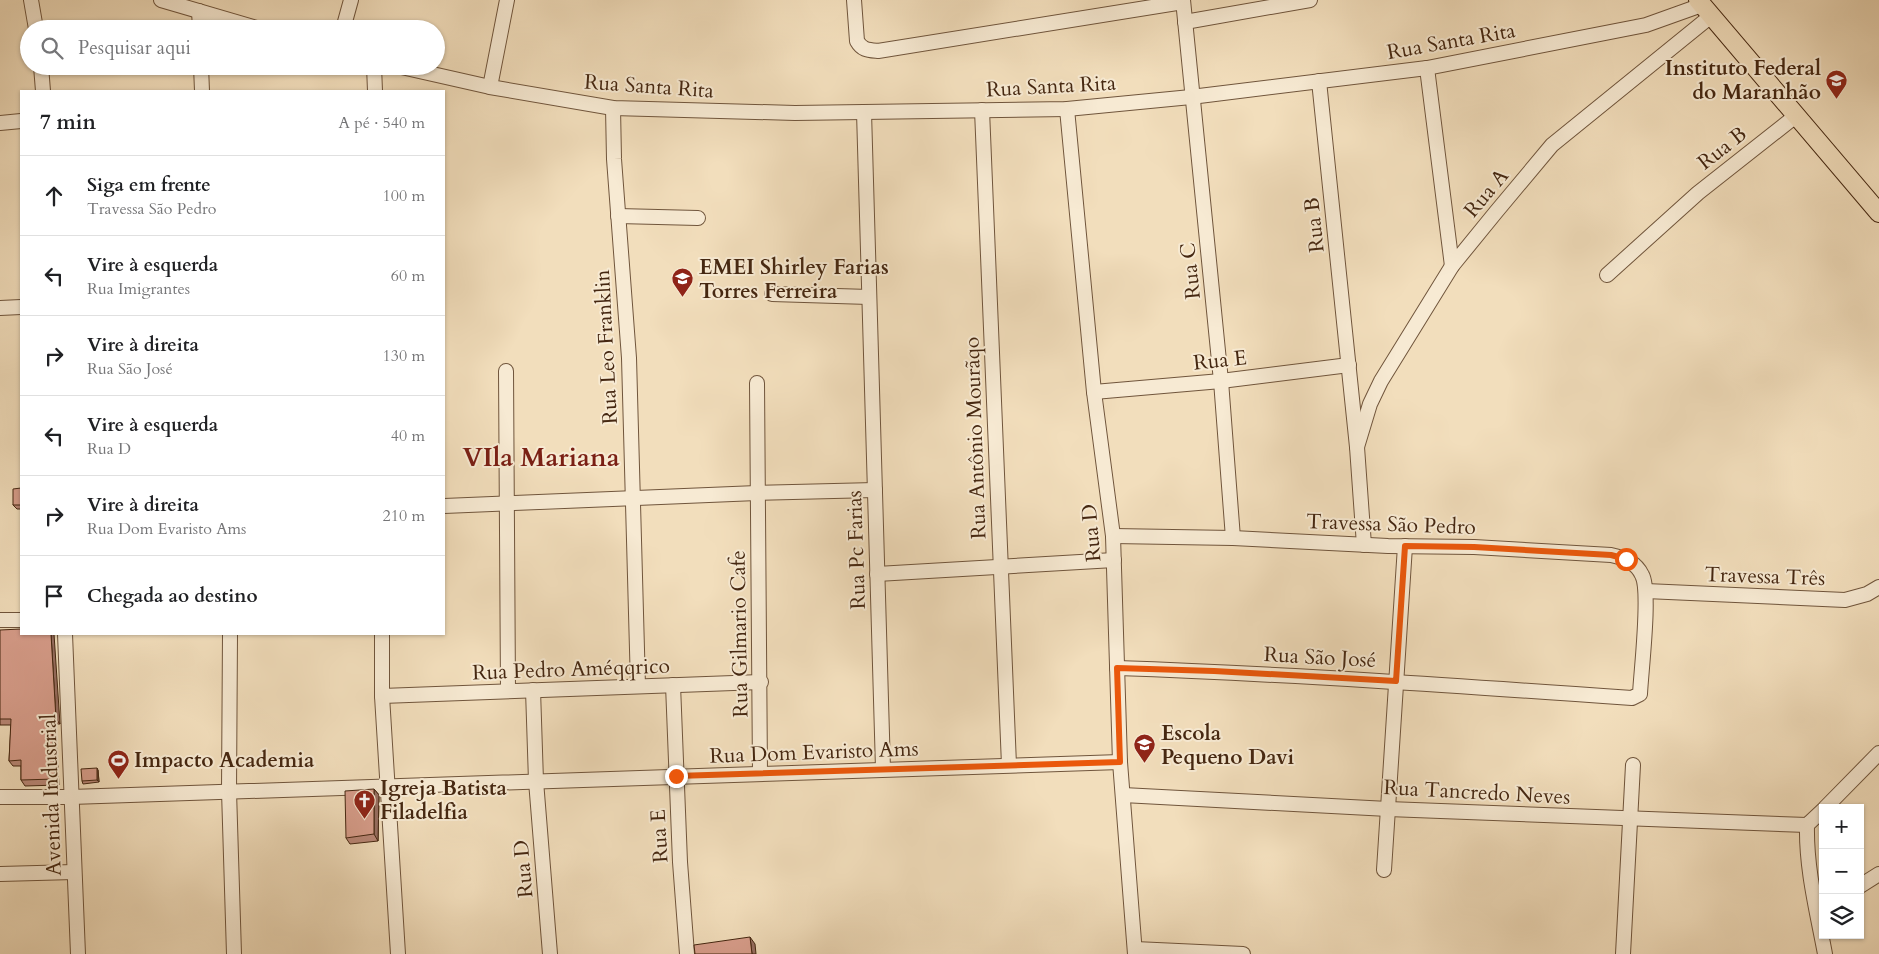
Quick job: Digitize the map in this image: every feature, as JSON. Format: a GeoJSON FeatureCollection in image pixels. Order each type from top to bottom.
{"type":"FeatureCollection","features":[{"type":"Feature","properties":{"kind":"main road"},"geometry":{"type":"LineString","coordinates":[[1704,7],[1879,213]]}},
{"type":"Feature","properties":{"kind":"street"},"geometry":{"type":"LineString","coordinates":[[31,0],[34,20]]}},
{"type":"Feature","properties":{"kind":"street"},"geometry":{"type":"LineString","coordinates":[[161,0],[230,20]]}},
{"type":"Feature","properties":{"kind":"street"},"geometry":{"type":"LineString","coordinates":[[345,20],[351,0]]}},
{"type":"Feature","properties":{"kind":"street"},"geometry":{"type":"LineString","coordinates":[[490,87],[507,0]]}},
{"type":"Feature","properties":{"kind":"street"},"geometry":{"type":"LineString","coordinates":[[854,0],[857,41],[860,47],[878,51],[1183,1]]}},
{"type":"Feature","properties":{"kind":"street"},"geometry":{"type":"LineString","coordinates":[[1185,22],[1310,0]]}},
{"type":"Feature","properties":{"kind":"street","name":"Rua C"},"geometry":{"type":"LineString","coordinates":[[1183,1],[1191,97],[1221,381],[1233,538]]}},
{"type":"Feature","properties":{"kind":"street","name":"Rua Santa Rita"},"geometry":{"type":"LineString","coordinates":[[437,75],[490,87],[614,108],[796,113],[1067,109],[1191,97],[1427,68],[1646,25],[1704,7]]}},
{"type":"Feature","properties":{"kind":"street","name":"Rua A"},"geometry":{"type":"LineString","coordinates":[[1357,447],[1370,404],[1381,381],[1452,266],[1552,145],[1704,7]]}},
{"type":"Feature","properties":{"kind":"street"},"geometry":{"type":"LineString","coordinates":[[199,11],[200,20]]}},
{"type":"Feature","properties":{"kind":"street"},"geometry":{"type":"LineString","coordinates":[[1427,68],[1452,266]]}},
{"type":"Feature","properties":{"kind":"street"},"geometry":{"type":"LineString","coordinates":[[42,75],[43,90]]}},
{"type":"Feature","properties":{"kind":"street"},"geometry":{"type":"LineString","coordinates":[[201,75],[202,90]]}},
{"type":"Feature","properties":{"kind":"street"},"geometry":{"type":"LineString","coordinates":[[374,75],[375,90]]}},
{"type":"Feature","properties":{"kind":"street","name":"Rua B"},"geometry":{"type":"LineString","coordinates":[[1319,81],[1349,365]]}},
{"type":"Feature","properties":{"kind":"street","name":"Rua Leo Franklin"},"geometry":{"type":"LineString","coordinates":[[614,108],[614,159],[629,358],[638,686]]}},
{"type":"Feature","properties":{"kind":"street","name":"Rua D"},"geometry":{"type":"LineString","coordinates":[[1067,109],[1094,392],[1113,536],[1120,762],[1135,951]]}},
{"type":"Feature","properties":{"kind":"street","name":"Rua Antônio Mourãqo"},"geometry":{"type":"LineString","coordinates":[[982,110],[1009,765]]}},
{"type":"Feature","properties":{"kind":"street","name":"Rua Pc Farias"},"geometry":{"type":"LineString","coordinates":[[864,112],[882,769]]}},
{"type":"Feature","properties":{"kind":"street","name":"Rua B"},"geometry":{"type":"LineString","coordinates":[[1607,276],[1698,192],[1797,115]]}},
{"type":"Feature","properties":{"kind":"street"},"geometry":{"type":"LineString","coordinates":[[0,123],[20,121]]}},
{"type":"Feature","properties":{"kind":"street"},"geometry":{"type":"LineString","coordinates":[[618,216],[698,218]]}},
{"type":"Feature","properties":{"kind":"street"},"geometry":{"type":"LineString","coordinates":[[772,294],[869,298]]}},
{"type":"Feature","properties":{"kind":"street"},"geometry":{"type":"LineString","coordinates":[[0,308],[20,308]]}},
{"type":"Feature","properties":{"kind":"street","name":"Rua A"},"geometry":{"type":"LineString","coordinates":[[1349,365],[1364,545]]}},
{"type":"Feature","properties":{"kind":"street","name":"Rua E"},"geometry":{"type":"LineString","coordinates":[[1094,392],[1221,381],[1349,365]]}},
{"type":"Feature","properties":{"kind":"street"},"geometry":{"type":"LineString","coordinates":[[506,371],[508,691]]}},
{"type":"Feature","properties":{"kind":"street","name":"Rua Gilmario Cafe"},"geometry":{"type":"LineString","coordinates":[[757,383],[761,682],[760,774]]}},
{"type":"Feature","properties":{"kind":"street"},"geometry":{"type":"LineString","coordinates":[[445,506],[875,490]]}},
{"type":"Feature","properties":{"kind":"street","name":"Travessa São Pedro"},"geometry":{"type":"LineString","coordinates":[[1113,536],[1233,538],[1364,545],[1474,547],[1611,555],[1626,559],[1634,565],[1642,574],[1646,592]]}},
{"type":"Feature","properties":{"kind":"street"},"geometry":{"type":"LineString","coordinates":[[1384,870],[1405,546]]}},
{"type":"Feature","properties":{"kind":"street"},"geometry":{"type":"LineString","coordinates":[[877,574],[1114,560]]}},
{"type":"Feature","properties":{"kind":"street","name":"Travessa Três"},"geometry":{"type":"LineString","coordinates":[[1646,592],[1845,600],[1867,594],[1879,587]]}},
{"type":"Feature","properties":{"kind":"street","name":"Rua São José"},"geometry":{"type":"LineString","coordinates":[[1117,668],[1214,671],[1396,681],[1632,698],[1640,694],[1646,592]]}},
{"type":"Feature","properties":{"kind":"street"},"geometry":{"type":"LineString","coordinates":[[0,620],[20,620]]}},
{"type":"Feature","properties":{"kind":"street","name":"Avenida Industrial"},"geometry":{"type":"LineString","coordinates":[[65,635],[78,954]]}},
{"type":"Feature","properties":{"kind":"street"},"geometry":{"type":"LineString","coordinates":[[230,635],[229,792],[234,954]]}},
{"type":"Feature","properties":{"kind":"street"},"geometry":{"type":"LineString","coordinates":[[382,635],[382,696],[398,954]]}},
{"type":"Feature","properties":{"kind":"street","name":"Rua Pedro Améqqrico"},"geometry":{"type":"LineString","coordinates":[[382,696],[761,682]]}},
{"type":"Feature","properties":{"kind":"street","name":"Rua E"},"geometry":{"type":"LineString","coordinates":[[672,685],[687,954]]}},
{"type":"Feature","properties":{"kind":"street","name":"Rua D"},"geometry":{"type":"LineString","coordinates":[[533,690],[536,781],[550,954]]}},
{"type":"Feature","properties":{"kind":"street"},"geometry":{"type":"LineString","coordinates":[[1829,804],[1879,753]]}},
{"type":"Feature","properties":{"kind":"street","name":"Rua Dom Evaristo Ams"},"geometry":{"type":"LineString","coordinates":[[0,797],[71,797],[1120,762]]}},
{"type":"Feature","properties":{"kind":"street"},"geometry":{"type":"LineString","coordinates":[[1622,954],[1633,765]]}},
{"type":"Feature","properties":{"kind":"street","name":"Rua Tancredo Neves"},"geometry":{"type":"LineString","coordinates":[[1122,795],[1631,819],[1807,825]]}},
{"type":"Feature","properties":{"kind":"street"},"geometry":{"type":"LineString","coordinates":[[1819,814],[1807,825],[1807,858],[1819,906]]}},
{"type":"Feature","properties":{"kind":"street"},"geometry":{"type":"LineString","coordinates":[[0,874],[74,872]]}},
{"type":"Feature","properties":{"kind":"street"},"geometry":{"type":"LineString","coordinates":[[1864,883],[1879,874]]}},
{"type":"Feature","properties":{"kind":"street"},"geometry":{"type":"LineString","coordinates":[[1823,939],[1825,954]]}},
{"type":"Feature","properties":{"kind":"street"},"geometry":{"type":"LineString","coordinates":[[1135,951],[1243,954]]}},
{"type":"Feature","properties":{"kind":"building"},"geometry":{"type":"Polygon","coordinates":[[[20,488],[20,505],[13,505],[13,489],[20,488]]]}},
{"type":"Feature","properties":{"kind":"building"},"geometry":{"type":"Polygon","coordinates":[[[20,629],[20,635],[51,635],[56,719],[52,719],[55,779],[21,780],[21,760],[9,761],[11,719],[0,719],[0,630],[20,629]]]}},
{"type":"Feature","properties":{"kind":"building"},"geometry":{"type":"Polygon","coordinates":[[[97,768],[97,780],[82,781],[81,769],[97,768]]]}},
{"type":"Feature","properties":{"kind":"building","name":"Igreja Batista Filadelfia"},"geometry":{"type":"Polygon","coordinates":[[[374,789],[374,834],[346,838],[345,791],[374,789]]]}},
{"type":"Feature","properties":{"kind":"building"},"geometry":{"type":"Polygon","coordinates":[[[750,937],[752,954],[695,954],[694,945],[750,937]]]}},
{"type":"Feature","properties":{"kind":"place","name":"Instituto Federal do Maranhão"},"geometry":{"type":"Point","coordinates":[1837,99]}},
{"type":"Feature","properties":{"kind":"place","name":"EMEI Shirley Farias Torres Ferreira"},"geometry":{"type":"Point","coordinates":[683,298]}},
{"type":"Feature","properties":{"kind":"place","name":"Escola Pequeno Davi"},"geometry":{"type":"Point","coordinates":[1145,764]}},
{"type":"Feature","properties":{"kind":"place","name":"Impacto Academia"},"geometry":{"type":"Point","coordinates":[118,779]}},
{"type":"Feature","properties":{"kind":"place","name":"Igreja Batista Filadelfia"},"geometry":{"type":"Point","coordinates":[364,819]}},
{"type":"Feature","properties":{"kind":"district","name":"VIla Mariana"},"geometry":{"type":"Point","coordinates":[541,457]}},
{"type":"Feature","properties":{"kind":"route"},"geometry":{"type":"LineString","coordinates":[[676,776],[1120,762],[1117,668],[1214,671],[1396,681],[1405,546],[1474,547],[1611,555],[1626,559]]}}]}
